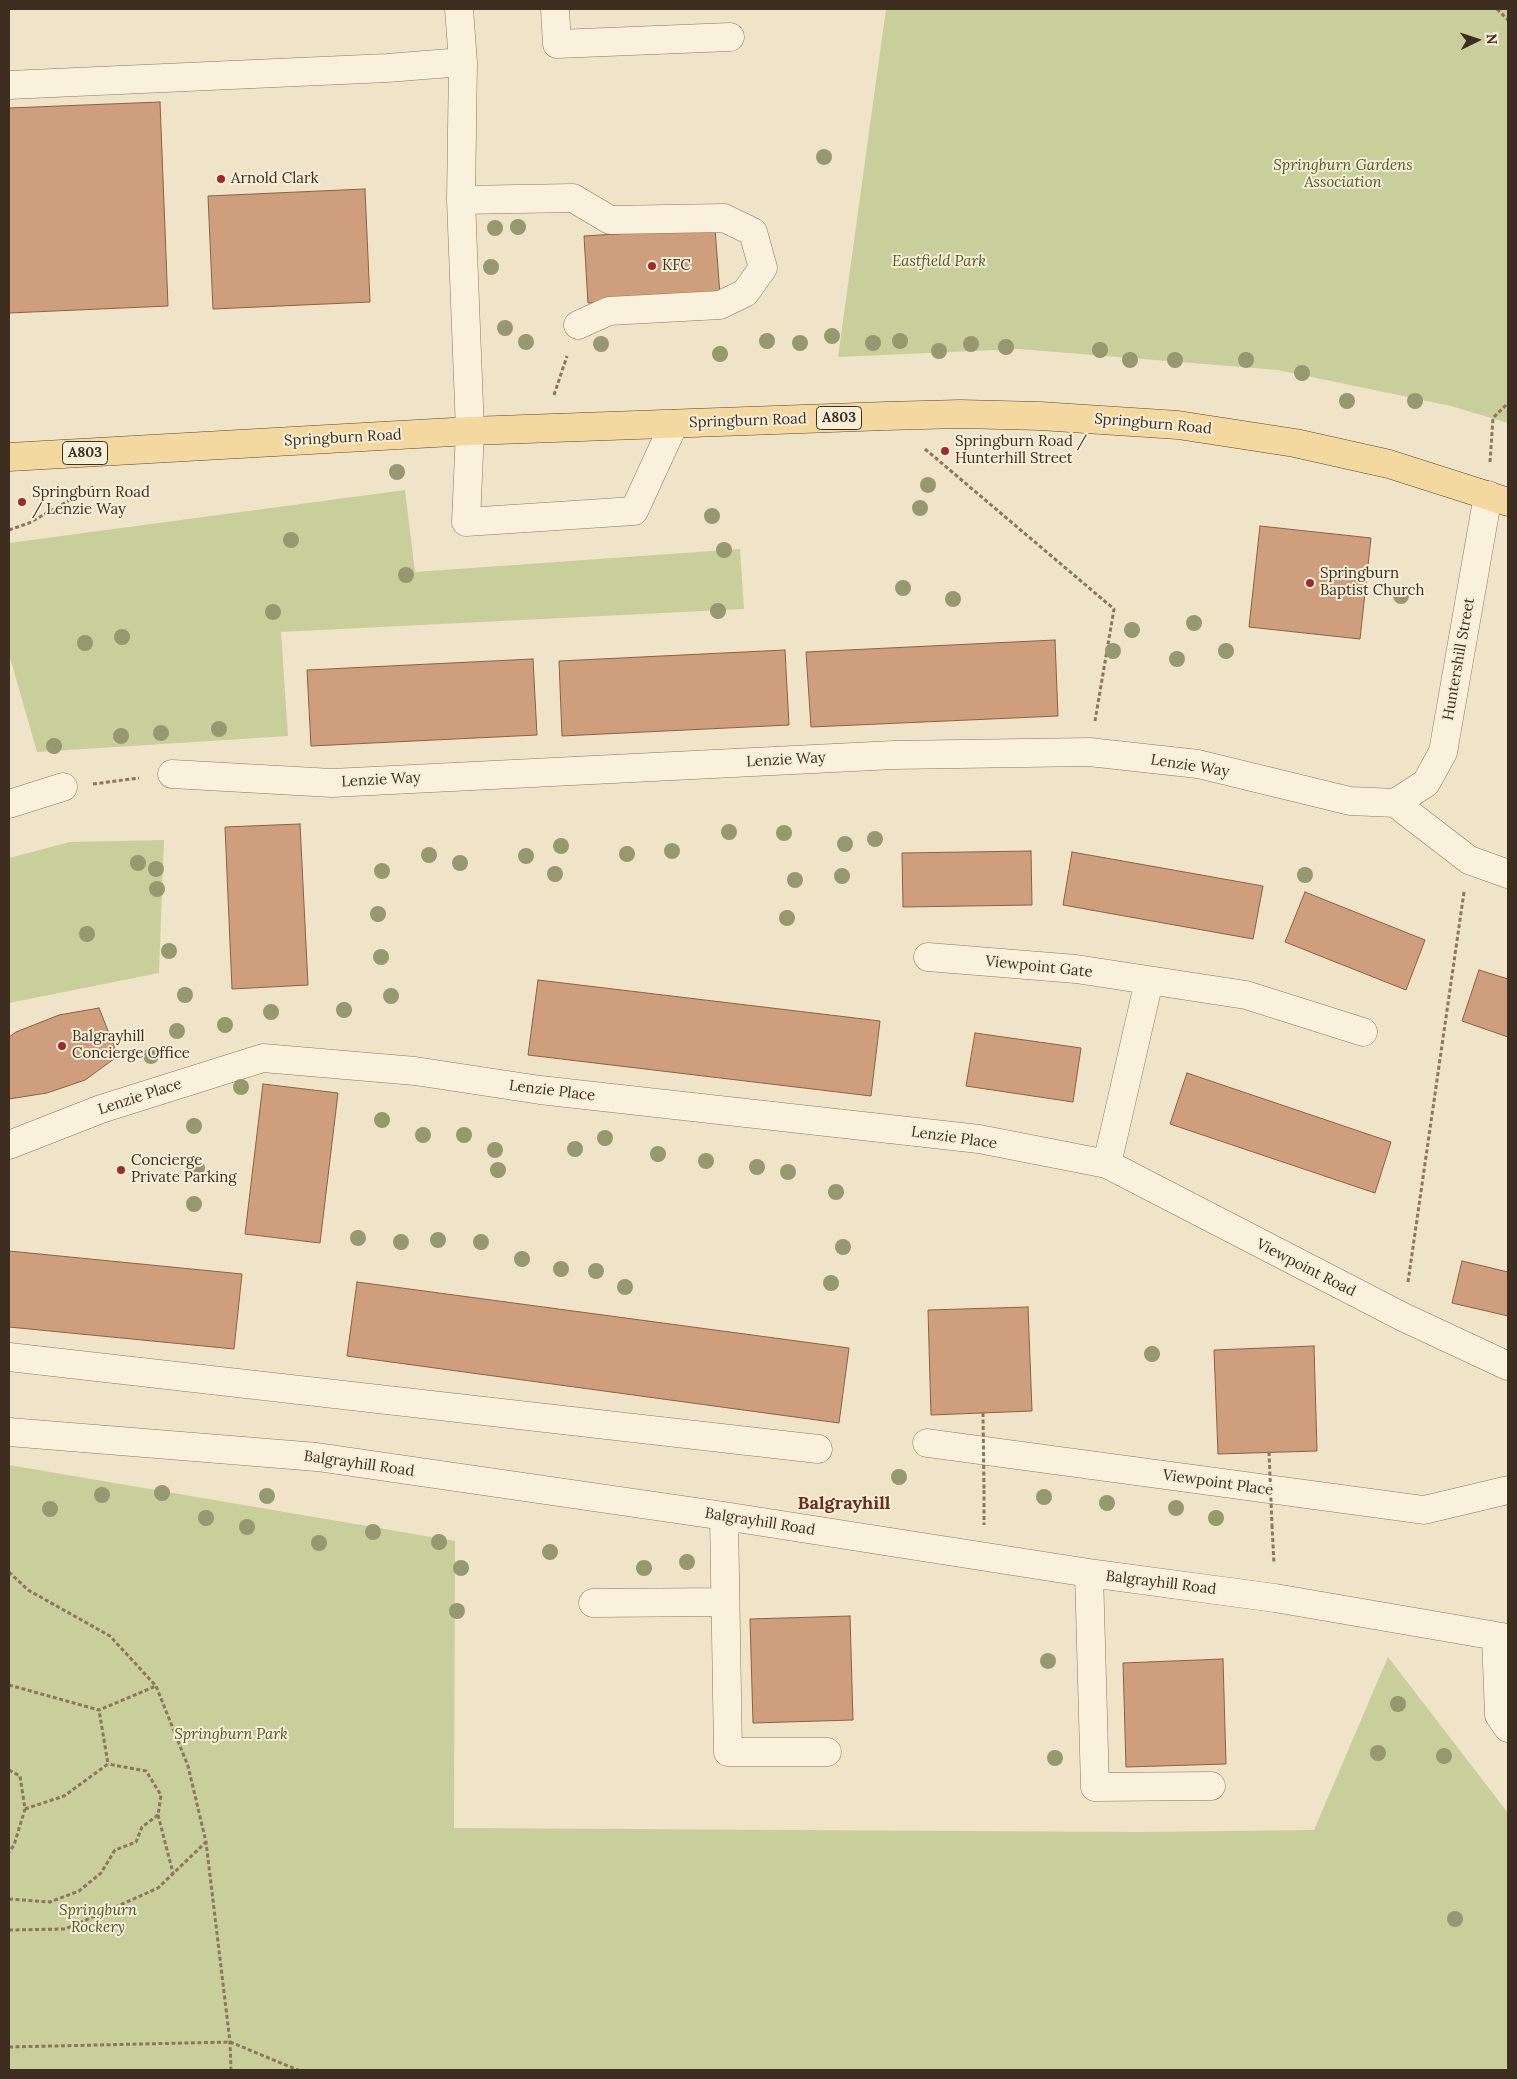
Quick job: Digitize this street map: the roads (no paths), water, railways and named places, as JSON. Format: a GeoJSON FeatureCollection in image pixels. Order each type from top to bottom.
{"type":"FeatureCollection","features":[{"type":"Feature","properties":{"kind":"main road","name":"Springburn Road"},"geometry":{"type":"LineString","coordinates":[[9,457],[470,431],[960,414],[1141,421],[1215,430],[1295,443],[1389,464],[1498,499]]}},
{"type":"Feature","properties":{"kind":"street"},"geometry":{"type":"LineString","coordinates":[[459,9],[462,62],[461,200],[470,431],[466,522],[634,511],[674,424]]}},
{"type":"Feature","properties":{"kind":"street"},"geometry":{"type":"LineString","coordinates":[[555,9],[557,44],[730,37]]}},
{"type":"Feature","properties":{"kind":"street"},"geometry":{"type":"LineString","coordinates":[[9,85],[387,68],[462,62]]}},
{"type":"Feature","properties":{"kind":"street"},"geometry":{"type":"LineString","coordinates":[[461,200],[572,198],[610,220],[724,218],[753,232],[763,268],[745,293],[720,305],[609,311],[578,325]]}},
{"type":"Feature","properties":{"kind":"street","name":"Huntershill Street"},"geometry":{"type":"LineString","coordinates":[[1395,803],[1426,782],[1443,752],[1498,499]]}},
{"type":"Feature","properties":{"kind":"street","name":"Lenzie Way"},"geometry":{"type":"LineString","coordinates":[[172,774],[332,783],[894,755],[1089,752],[1198,764],[1350,801],[1395,803]]}},
{"type":"Feature","properties":{"kind":"street"},"geometry":{"type":"LineString","coordinates":[[9,804],[63,788]]}},
{"type":"Feature","properties":{"kind":"street"},"geometry":{"type":"LineString","coordinates":[[1395,803],[1469,860],[1508,874]]}},
{"type":"Feature","properties":{"kind":"street","name":"Viewpoint Gate"},"geometry":{"type":"LineString","coordinates":[[928,957],[1076,969],[1246,995],[1363,1032]]}},
{"type":"Feature","properties":{"kind":"street"},"geometry":{"type":"LineString","coordinates":[[1107,1164],[1149,981]]}},
{"type":"Feature","properties":{"kind":"street","name":"Lenzie Place"},"geometry":{"type":"LineString","coordinates":[[9,1145],[101,1109],[263,1058],[414,1071],[540,1090],[979,1139],[1107,1164]]}},
{"type":"Feature","properties":{"kind":"street","name":"Viewpoint Road"},"geometry":{"type":"LineString","coordinates":[[1107,1164],[1403,1317],[1508,1366]]}},
{"type":"Feature","properties":{"kind":"street"},"geometry":{"type":"LineString","coordinates":[[9,1357],[818,1449]]}},
{"type":"Feature","properties":{"kind":"street","name":"Balgrayhill Road"},"geometry":{"type":"LineString","coordinates":[[9,1432],[317,1457],[724,1516],[1089,1573],[1275,1598],[1502,1638]]}},
{"type":"Feature","properties":{"kind":"street","name":"Viewpoint Place"},"geometry":{"type":"LineString","coordinates":[[927,1443],[1424,1510],[1508,1490]]}},
{"type":"Feature","properties":{"kind":"street"},"geometry":{"type":"LineString","coordinates":[[724,1516],[728,1752],[827,1752]]}},
{"type":"Feature","properties":{"kind":"street"},"geometry":{"type":"LineString","coordinates":[[1089,1573],[1095,1787],[1211,1786]]}},
{"type":"Feature","properties":{"kind":"street"},"geometry":{"type":"LineString","coordinates":[[593,1603],[726,1602]]}},
{"type":"Feature","properties":{"kind":"street"},"geometry":{"type":"LineString","coordinates":[[1502,1638],[1499,1715],[1508,1728]]}},
{"type":"Feature","properties":{"kind":"place","name":"Arnold Clark"},"geometry":{"type":"Point","coordinates":[221,179]}},
{"type":"Feature","properties":{"kind":"place","name":"KFC"},"geometry":{"type":"Point","coordinates":[652,266]}},
{"type":"Feature","properties":{"kind":"place","name":"Springburn Road / Hunterhill Street"},"geometry":{"type":"Point","coordinates":[945,451]}},
{"type":"Feature","properties":{"kind":"place","name":"Springburn Road / Lenzie Way"},"geometry":{"type":"Point","coordinates":[22,502]}},
{"type":"Feature","properties":{"kind":"place","name":"Springburn Baptist Church"},"geometry":{"type":"Point","coordinates":[1310,583]}},
{"type":"Feature","properties":{"kind":"place","name":"Balgrayhill Concierge Office"},"geometry":{"type":"Point","coordinates":[62,1046]}},
{"type":"Feature","properties":{"kind":"place","name":"Concierge Private Parking"},"geometry":{"type":"Point","coordinates":[121,1170]}},
{"type":"Feature","properties":{"kind":"district","name":"Balgrayhill"},"geometry":{"type":"Point","coordinates":[844,1504]}},
{"type":"Feature","properties":{"kind":"park label","name":"Springburn Gardens Association"},"geometry":{"type":"Point","coordinates":[1343,174]}},
{"type":"Feature","properties":{"kind":"park label","name":"Eastfield Park"},"geometry":{"type":"Point","coordinates":[939,262]}},
{"type":"Feature","properties":{"kind":"park label","name":"Springburn Park"},"geometry":{"type":"Point","coordinates":[231,1735]}},
{"type":"Feature","properties":{"kind":"park label","name":"Springburn Rockery"},"geometry":{"type":"Point","coordinates":[98,1920]}}]}
